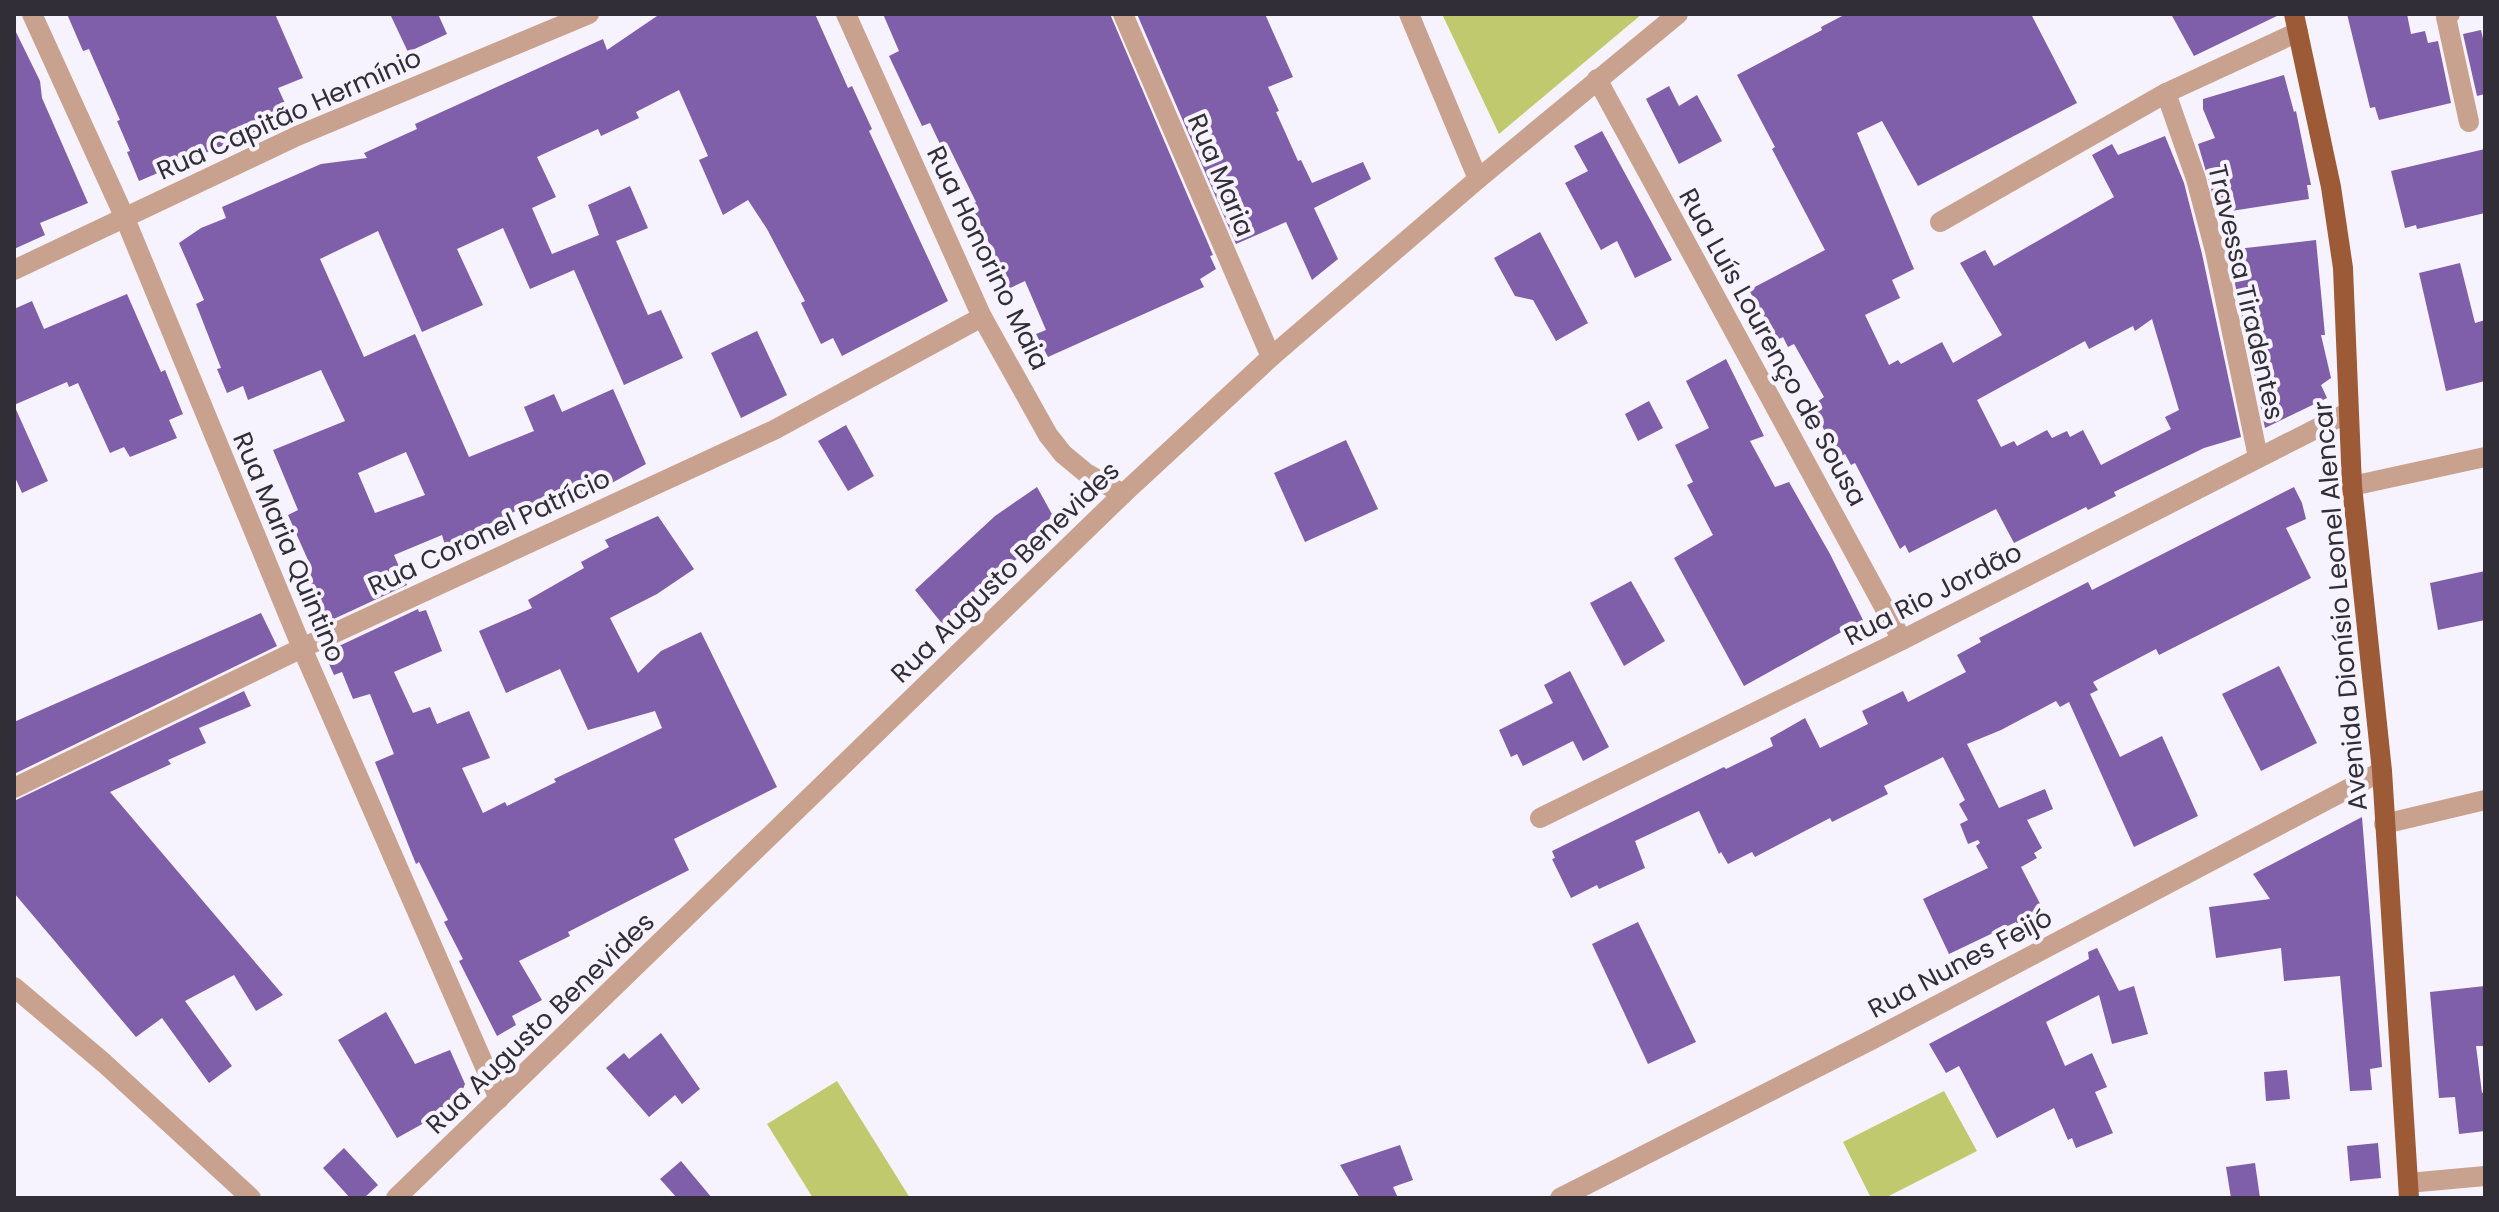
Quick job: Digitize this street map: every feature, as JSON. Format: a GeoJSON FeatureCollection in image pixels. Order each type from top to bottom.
{"type":"FeatureCollection","features":[{"type":"Feature","properties":{"kind":"main road","name":"Avenida Dionísio Leonel Alencar"},"geometry":{"type":"LineString","coordinates":[[2296,23],[2338,223],[2352,486],[2382,771],[2408,1190]]}},
{"type":"Feature","properties":{"kind":"street","name":"Rua Maria Quintino"},"geometry":{"type":"LineString","coordinates":[[32,14],[124,216],[302,648],[499,1099]]}},
{"type":"Feature","properties":{"kind":"street","name":"Rua Capitão Hermínio"},"geometry":{"type":"LineString","coordinates":[[14,270],[297,136],[589,14]]}},
{"type":"Feature","properties":{"kind":"street","name":"Rua Honorino Maia"},"geometry":{"type":"LineString","coordinates":[[846,14],[982,317],[1048,435],[1063,454],[1086,473],[1123,494]]}},
{"type":"Feature","properties":{"kind":"street","name":"Rua Maria"},"geometry":{"type":"LineString","coordinates":[[1123,14],[1271,357]]}},
{"type":"Feature","properties":{"kind":"street"},"geometry":{"type":"LineString","coordinates":[[1409,14],[1478,179]]}},
{"type":"Feature","properties":{"kind":"street","name":"Rua Augusto Benevides"},"geometry":{"type":"LineString","coordinates":[[396,1198],[1123,494],[1271,357],[1478,179],[1678,14]]}},
{"type":"Feature","properties":{"kind":"street"},"geometry":{"type":"LineString","coordinates":[[2450,14],[2446,17],[2469,122]]}},
{"type":"Feature","properties":{"kind":"street"},"geometry":{"type":"LineString","coordinates":[[1940,222],[2296,23]]}},
{"type":"Feature","properties":{"kind":"street","name":"Rua Luís Lourenço de Sousa"},"geometry":{"type":"LineString","coordinates":[[1597,79],[1902,640]]}},
{"type":"Feature","properties":{"kind":"street","name":"Travessa Tiradentes"},"geometry":{"type":"LineString","coordinates":[[2166,93],[2196,179],[2215,251],[2258,457]]}},
{"type":"Feature","properties":{"kind":"street","name":"Rua Coronel Patrício"},"geometry":{"type":"LineString","coordinates":[[14,788],[302,648],[774,430],[982,317]]}},
{"type":"Feature","properties":{"kind":"street","name":"Rua Rio Jordão"},"geometry":{"type":"LineString","coordinates":[[1540,818],[1902,640],[2347,413]]}},
{"type":"Feature","properties":{"kind":"street"},"geometry":{"type":"LineString","coordinates":[[2352,486],[2485,457]]}},
{"type":"Feature","properties":{"kind":"street","name":"Rua Nunes Feijó"},"geometry":{"type":"LineString","coordinates":[[1560,1198],[1873,1039],[2382,771]]}},
{"type":"Feature","properties":{"kind":"street"},"geometry":{"type":"LineString","coordinates":[[2384,824],[2485,800]]}},
{"type":"Feature","properties":{"kind":"street"},"geometry":{"type":"LineString","coordinates":[[14,987],[104,1063],[251,1198]]}},
{"type":"Feature","properties":{"kind":"street"},"geometry":{"type":"LineString","coordinates":[[2408,1190],[2485,1176]]}},
{"type":"Feature","properties":{"kind":"green space"},"geometry":{"type":"Polygon","coordinates":[[[1442,14],[1642,14],[1499,134],[1442,14]]]}},
{"type":"Feature","properties":{"kind":"green space"},"geometry":{"type":"Polygon","coordinates":[[[837,1081],[910,1198],[813,1198],[767,1124],[837,1081]]]}},
{"type":"Feature","properties":{"kind":"green space"},"geometry":{"type":"Polygon","coordinates":[[[1944,1091],[1977,1151],[1885,1198],[1871,1198],[1843,1142],[1944,1091]]]}},
{"type":"Feature","properties":{"kind":"building"},"geometry":{"type":"Polygon","coordinates":[[[67,14],[275,14],[303,78],[278,88],[289,112],[263,123],[264,128],[139,181],[117,121],[120,120],[89,49],[83,51],[67,14]]]}},
{"type":"Feature","properties":{"kind":"building"},"geometry":{"type":"Polygon","coordinates":[[[390,14],[438,14],[447,34],[408,52],[390,14]]]}},
{"type":"Feature","properties":{"kind":"building"},"geometry":{"type":"Polygon","coordinates":[[[660,14],[815,14],[848,88],[852,86],[872,129],[869,131],[948,301],[842,356],[833,338],[821,344],[801,303],[805,301],[748,200],[723,215],[699,160],[708,156],[679,90],[636,112],[639,118],[601,136],[598,129],[537,157],[556,197],[532,208],[552,254],[599,235],[588,205],[630,186],[648,228],[616,241],[648,315],[661,310],[683,358],[624,385],[574,270],[530,289],[503,228],[457,249],[483,305],[422,332],[378,231],[320,259],[364,357],[415,334],[469,457],[534,431],[524,407],[554,394],[562,412],[613,389],[646,464],[583,499],[568,504],[562,489],[445,545],[442,535],[394,555],[407,585],[325,623],[303,571],[311,567],[288,515],[298,510],[273,450],[345,421],[321,370],[248,400],[243,386],[227,393],[217,369],[221,368],[196,304],[204,300],[179,243],[201,228],[226,218],[222,207],[321,164],[367,158],[364,153],[417,129],[415,124],[603,39],[607,50],[660,14]],[[406,452],[358,473],[375,513],[425,495],[406,452]]]}},
{"type":"Feature","properties":{"kind":"building"},"geometry":{"type":"Polygon","coordinates":[[[883,14],[1110,14],[1213,255],[1210,256],[1216,269],[1200,279],[1204,287],[1048,357],[1036,334],[1046,330],[1025,281],[998,294],[987,269],[999,264],[971,205],[976,202],[947,143],[941,146],[930,123],[922,126],[889,56],[899,51],[883,14]]]}},
{"type":"Feature","properties":{"kind":"building"},"geometry":{"type":"Polygon","coordinates":[[[1137,14],[1265,14],[1293,77],[1268,87],[1298,161],[1301,160],[1312,183],[1363,162],[1371,179],[1314,208],[1338,259],[1312,280],[1286,222],[1236,244],[1137,14]]]}},
{"type":"Feature","properties":{"kind":"building"},"geometry":{"type":"Polygon","coordinates":[[[1846,14],[2031,14],[2077,103],[1918,186],[1882,121],[1857,133],[1914,269],[1892,280],[1900,298],[1865,315],[1889,365],[1898,360],[1901,364],[1942,342],[1953,363],[2002,335],[1960,263],[1985,250],[1994,266],[2114,197],[2092,155],[2112,144],[2118,155],[2165,136],[2184,183],[2202,254],[2241,437],[2204,448],[2114,492],[2116,496],[2088,510],[2086,507],[2014,543],[1996,509],[1909,553],[1905,545],[1900,549],[1855,463],[1851,465],[1845,454],[1839,457],[1811,406],[1824,397],[1794,344],[1788,347],[1783,337],[1777,340],[1749,290],[1825,250],[1737,75],[1822,30],[1821,27],[1846,14]],[[2152,319],[2135,331],[2133,326],[2089,349],[2085,341],[1977,400],[2001,447],[2014,441],[2017,446],[2047,430],[2052,438],[2067,431],[2070,437],[2083,430],[2101,465],[2171,429],[2165,417],[2179,410],[2152,319]]]}},
{"type":"Feature","properties":{"kind":"building"},"geometry":{"type":"Polygon","coordinates":[[[2171,14],[2281,14],[2194,56],[2171,14]]]}},
{"type":"Feature","properties":{"kind":"building"},"geometry":{"type":"Polygon","coordinates":[[[2347,14],[2407,14],[2411,34],[2425,31],[2428,43],[2438,41],[2451,103],[2379,120],[2375,107],[2370,108],[2347,14]]]}},
{"type":"Feature","properties":{"kind":"building"},"geometry":{"type":"Polygon","coordinates":[[[14,28],[40,81],[42,98],[88,203],[40,223],[45,235],[14,249],[14,28]]]}},
{"type":"Feature","properties":{"kind":"building"},"geometry":{"type":"Polygon","coordinates":[[[2481,30],[2485,47],[2485,94],[2477,96],[2463,34],[2481,30]]]}},
{"type":"Feature","properties":{"kind":"building"},"geometry":{"type":"Polygon","coordinates":[[[2284,75],[2296,111],[2311,185],[2307,185],[2309,199],[2218,213],[2198,144],[2215,138],[2203,109],[2203,99],[2284,75]]]}},
{"type":"Feature","properties":{"kind":"building"},"geometry":{"type":"Polygon","coordinates":[[[1669,86],[1679,106],[1697,95],[1722,141],[1679,164],[1646,99],[1669,86]]]}},
{"type":"Feature","properties":{"kind":"building"},"geometry":{"type":"Polygon","coordinates":[[[1602,131],[1672,260],[1635,278],[1617,241],[1601,250],[1565,183],[1588,171],[1574,146],[1602,131]]]}},
{"type":"Feature","properties":{"kind":"building"},"geometry":{"type":"Polygon","coordinates":[[[2485,149],[2485,213],[2417,229],[2416,225],[2405,228],[2391,171],[2485,149]]]}},
{"type":"Feature","properties":{"kind":"building"},"geometry":{"type":"Polygon","coordinates":[[[1540,232],[1588,323],[1556,341],[1533,300],[1515,296],[1494,258],[1540,232]]]}},
{"type":"Feature","properties":{"kind":"building"},"geometry":{"type":"Polygon","coordinates":[[[2316,240],[2325,335],[2321,335],[2331,378],[2321,385],[2327,398],[2265,428],[2228,250],[2316,240]]]}},
{"type":"Feature","properties":{"kind":"building"},"geometry":{"type":"Polygon","coordinates":[[[2460,263],[2475,323],[2485,320],[2485,381],[2446,391],[2419,273],[2460,263]]]}},
{"type":"Feature","properties":{"kind":"building"},"geometry":{"type":"Polygon","coordinates":[[[127,294],[183,414],[169,420],[177,438],[130,457],[124,447],[110,453],[78,383],[69,387],[67,382],[14,405],[14,309],[32,301],[44,329],[127,294]]]}},
{"type":"Feature","properties":{"kind":"building"},"geometry":{"type":"Polygon","coordinates":[[[757,331],[787,395],[741,418],[711,353],[757,331]]]}},
{"type":"Feature","properties":{"kind":"building"},"geometry":{"type":"Polygon","coordinates":[[[1726,359],[1764,436],[1750,441],[1775,487],[1789,482],[1863,620],[1744,686],[1674,558],[1713,535],[1687,485],[1693,482],[1675,445],[1709,428],[1686,381],[1726,359]]]}},
{"type":"Feature","properties":{"kind":"building"},"geometry":{"type":"Polygon","coordinates":[[[1649,401],[1663,428],[1638,441],[1625,414],[1649,401]]]}},
{"type":"Feature","properties":{"kind":"building"},"geometry":{"type":"Polygon","coordinates":[[[14,405],[48,481],[22,493],[14,475],[14,405]]]}},
{"type":"Feature","properties":{"kind":"building"},"geometry":{"type":"Polygon","coordinates":[[[846,425],[874,476],[848,491],[818,441],[846,425]]]}},
{"type":"Feature","properties":{"kind":"building"},"geometry":{"type":"Polygon","coordinates":[[[1346,440],[1378,509],[1305,542],[1274,473],[1346,440]]]}},
{"type":"Feature","properties":{"kind":"building"},"geometry":{"type":"Polygon","coordinates":[[[1037,487],[1053,516],[1043,524],[1048,530],[944,626],[915,590],[995,516],[1037,487]]]}},
{"type":"Feature","properties":{"kind":"building"},"geometry":{"type":"Polygon","coordinates":[[[2294,487],[2306,519],[2286,528],[2311,578],[2159,655],[2156,649],[2093,682],[2098,690],[2090,694],[2120,757],[2162,736],[2198,816],[2134,847],[2069,702],[2060,707],[2056,701],[1967,744],[1999,808],[2045,789],[2053,809],[2027,820],[2042,848],[2034,853],[2037,858],[2021,867],[2047,917],[2020,931],[2016,922],[1949,954],[1923,899],[1988,868],[1976,846],[1980,843],[1978,840],[1968,844],[1960,824],[1968,820],[1959,804],[1965,800],[1943,757],[1884,786],[1888,794],[1832,822],[1830,818],[1755,857],[1752,852],[1728,864],[1721,852],[1719,854],[1699,811],[1635,841],[1645,868],[1571,898],[1552,859],[1555,858],[1552,851],[1773,746],[1770,738],[1805,718],[1820,748],[1868,724],[1862,711],[1903,691],[1908,702],[1966,672],[1957,655],[1981,642],[1979,638],[2088,582],[2092,590],[2294,487]]]}},
{"type":"Feature","properties":{"kind":"building"},"geometry":{"type":"Polygon","coordinates":[[[658,516],[694,569],[657,594],[610,618],[638,673],[661,651],[701,632],[777,787],[674,839],[689,870],[568,932],[570,936],[519,961],[542,1000],[512,1016],[516,1025],[497,1036],[459,961],[463,959],[444,922],[448,920],[419,862],[416,864],[375,762],[394,754],[370,694],[353,699],[342,672],[334,675],[324,653],[418,609],[419,612],[426,610],[442,651],[394,672],[413,713],[430,707],[437,724],[469,711],[490,758],[462,768],[483,813],[505,802],[507,806],[556,782],[554,779],[662,728],[655,711],[588,730],[560,669],[506,693],[479,631],[532,608],[528,600],[584,568],[581,562],[609,547],[605,540],[658,516]]]}},
{"type":"Feature","properties":{"kind":"building"},"geometry":{"type":"Polygon","coordinates":[[[2485,571],[2485,620],[2438,630],[2430,583],[2485,571]]]}},
{"type":"Feature","properties":{"kind":"building"},"geometry":{"type":"Polygon","coordinates":[[[1631,581],[1665,641],[1624,666],[1590,603],[1631,581]]]}},
{"type":"Feature","properties":{"kind":"building"},"geometry":{"type":"Polygon","coordinates":[[[261,613],[277,646],[14,774],[14,722],[261,613]]]}},
{"type":"Feature","properties":{"kind":"building"},"geometry":{"type":"Polygon","coordinates":[[[2279,666],[2317,743],[2261,771],[2222,694],[2279,666]]]}},
{"type":"Feature","properties":{"kind":"building"},"geometry":{"type":"Polygon","coordinates":[[[1570,671],[1609,747],[1583,761],[1573,741],[1523,766],[1517,754],[1511,757],[1499,730],[1553,703],[1544,685],[1570,671]]]}},
{"type":"Feature","properties":{"kind":"building"},"geometry":{"type":"Polygon","coordinates":[[[244,691],[251,706],[199,728],[206,743],[168,760],[171,764],[110,792],[283,995],[256,1011],[234,975],[185,1001],[232,1066],[209,1083],[162,1018],[136,1037],[14,893],[14,801],[244,691]]]}},
{"type":"Feature","properties":{"kind":"building"},"geometry":{"type":"Polygon","coordinates":[[[2362,817],[2382,1067],[2370,1069],[2372,1090],[2350,1091],[2340,976],[2284,981],[2281,948],[2216,958],[2209,907],[2270,899],[2253,874],[2362,817]]]}},
{"type":"Feature","properties":{"kind":"building"},"geometry":{"type":"Polygon","coordinates":[[[1638,922],[1696,1042],[1648,1064],[1592,944],[1638,922]]]}},
{"type":"Feature","properties":{"kind":"building"},"geometry":{"type":"Polygon","coordinates":[[[2097,948],[2119,991],[2134,986],[2148,1034],[2112,1044],[2099,995],[2046,1022],[2065,1066],[2092,1053],[2107,1087],[2095,1092],[2113,1133],[2076,1148],[2072,1138],[2068,1140],[2054,1108],[1997,1138],[1959,1066],[1946,1073],[1929,1044],[2089,959],[2088,952],[2097,948]]]}},
{"type":"Feature","properties":{"kind":"building"},"geometry":{"type":"Polygon","coordinates":[[[2485,986],[2485,1046],[2476,1046],[2482,1093],[2485,1092],[2485,1131],[2459,1134],[2455,1097],[2439,1098],[2430,992],[2485,986]]]}},
{"type":"Feature","properties":{"kind":"building"},"geometry":{"type":"Polygon","coordinates":[[[386,1012],[415,1064],[450,1050],[465,1084],[461,1094],[451,1102],[424,1123],[397,1138],[338,1040],[386,1012]]]}},
{"type":"Feature","properties":{"kind":"building"},"geometry":{"type":"Polygon","coordinates":[[[661,1033],[700,1089],[682,1104],[675,1095],[649,1117],[606,1068],[624,1053],[629,1059],[661,1033]]]}},
{"type":"Feature","properties":{"kind":"building"},"geometry":{"type":"Polygon","coordinates":[[[2287,1070],[2290,1099],[2266,1101],[2264,1072],[2287,1070]]]}},
{"type":"Feature","properties":{"kind":"building"},"geometry":{"type":"Polygon","coordinates":[[[2378,1143],[2381,1178],[2350,1181],[2347,1146],[2378,1143]]]}},
{"type":"Feature","properties":{"kind":"building"},"geometry":{"type":"Polygon","coordinates":[[[1400,1145],[1413,1180],[1393,1187],[1398,1198],[1360,1198],[1340,1165],[1400,1145]]]}},
{"type":"Feature","properties":{"kind":"building"},"geometry":{"type":"Polygon","coordinates":[[[344,1148],[378,1185],[364,1198],[350,1198],[323,1168],[344,1148]]]}},
{"type":"Feature","properties":{"kind":"building"},"geometry":{"type":"Polygon","coordinates":[[[681,1161],[712,1198],[677,1198],[660,1179],[681,1161]]]}},
{"type":"Feature","properties":{"kind":"building"},"geometry":{"type":"Polygon","coordinates":[[[2255,1163],[2260,1198],[2231,1198],[2226,1167],[2255,1163]]]}}]}
